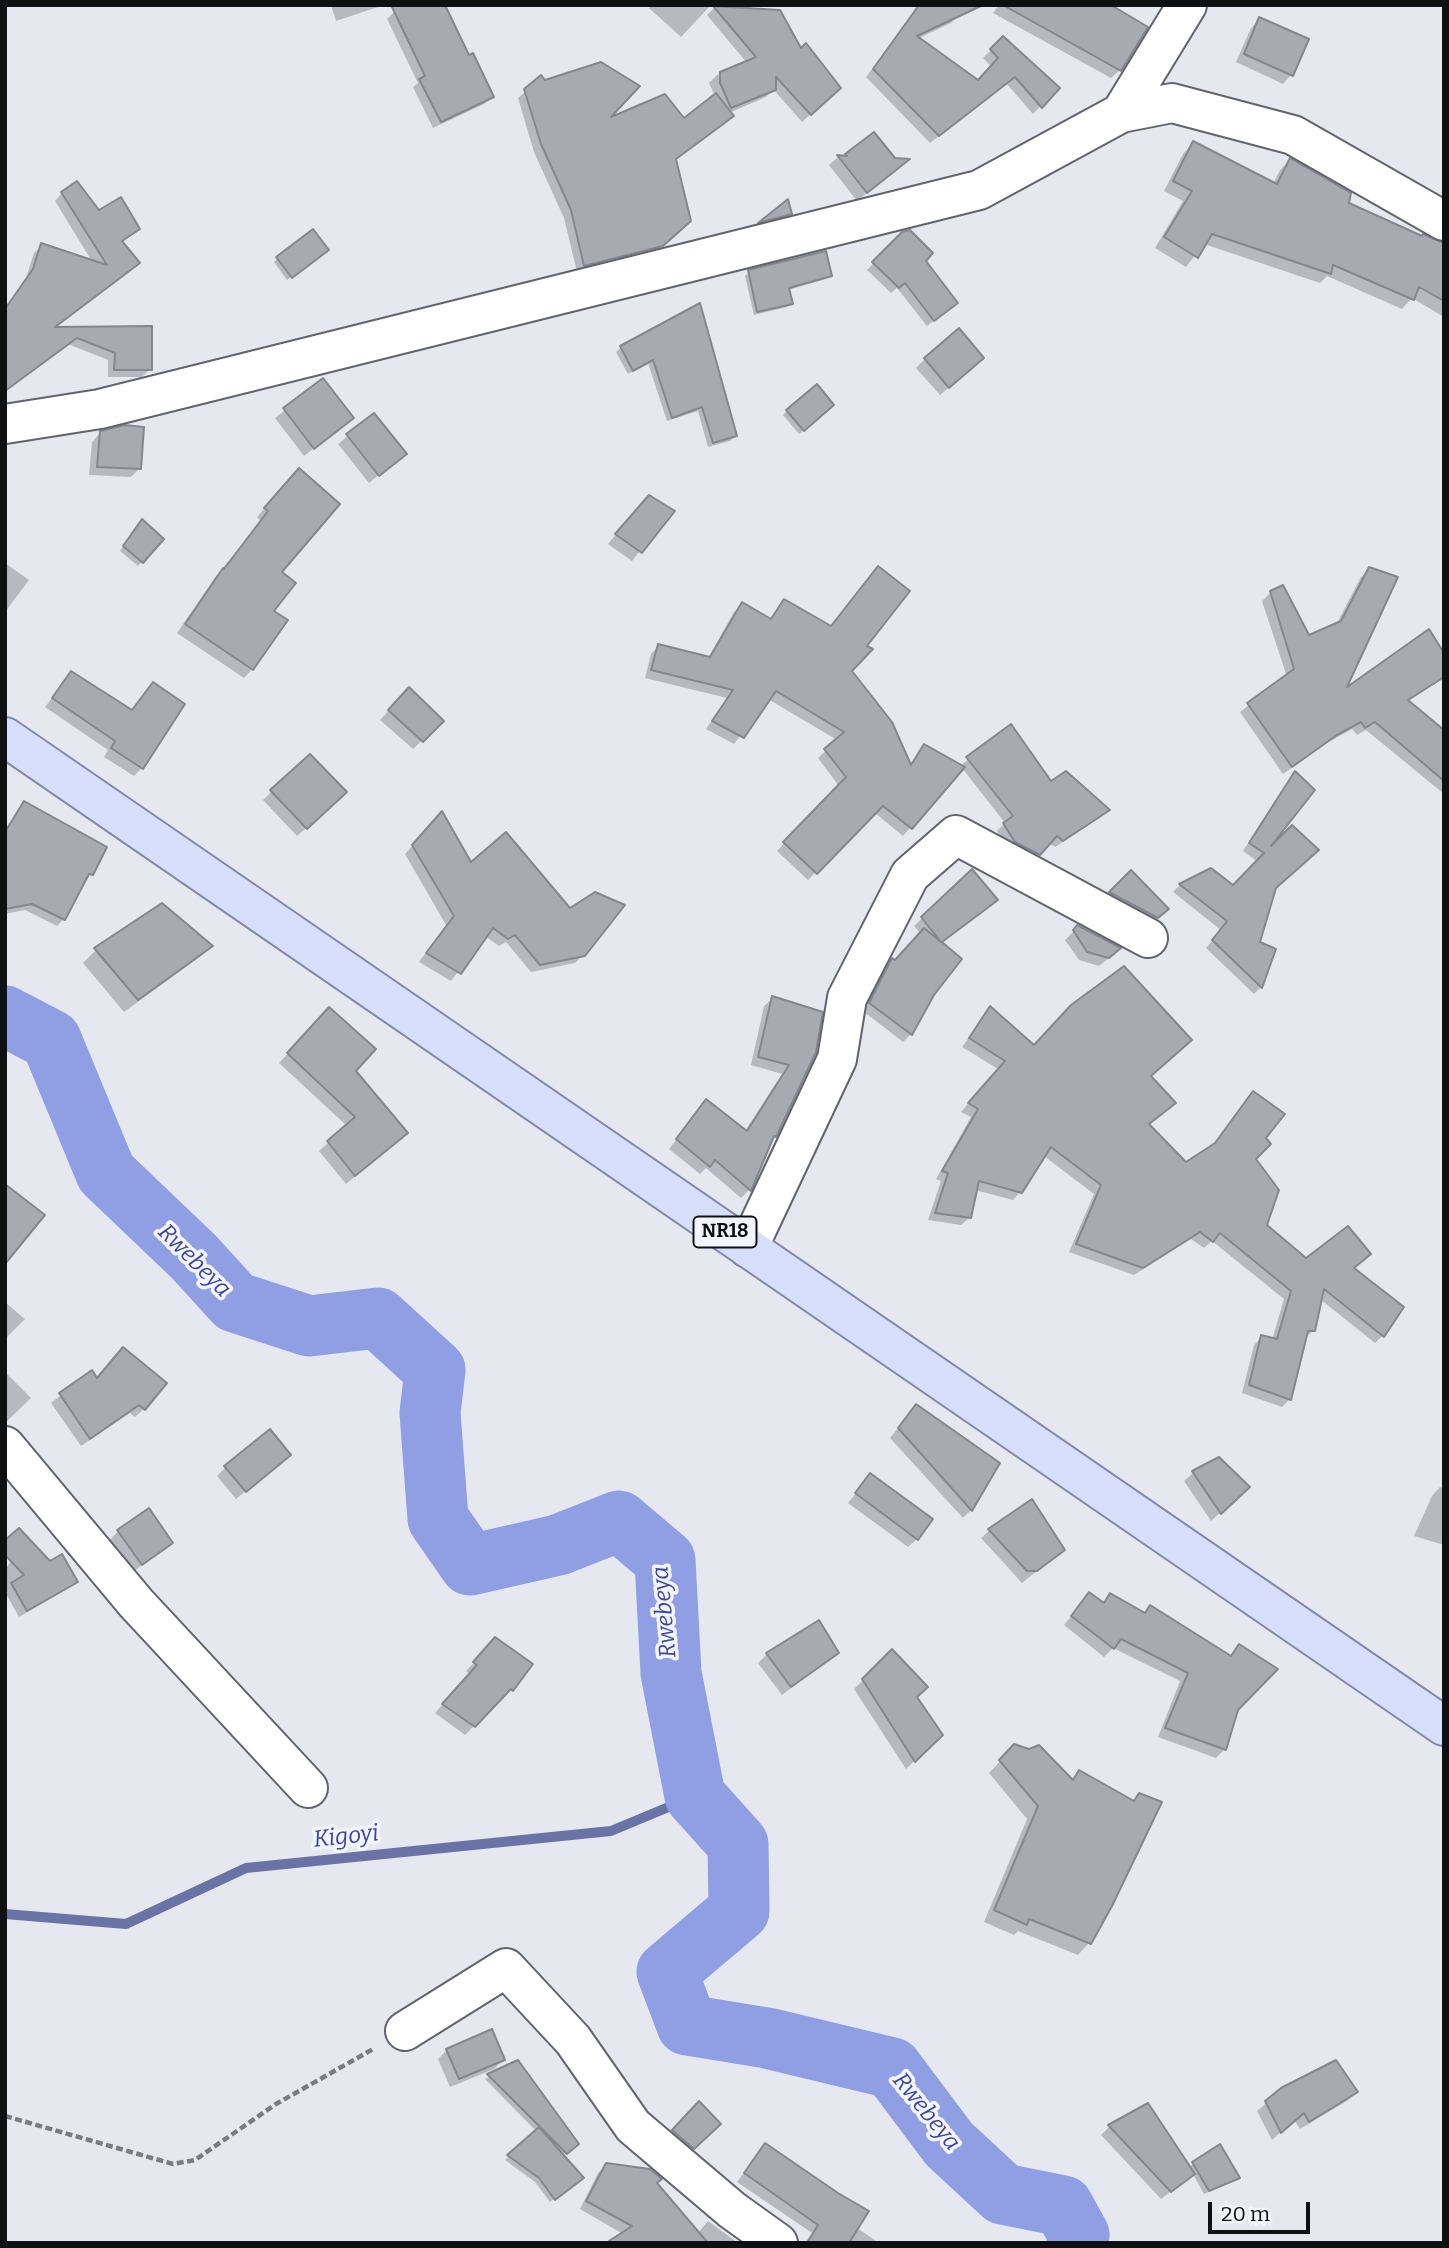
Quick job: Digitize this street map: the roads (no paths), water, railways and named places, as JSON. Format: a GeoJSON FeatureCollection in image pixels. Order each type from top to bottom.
{"type":"FeatureCollection","features":[{"type":"Feature","properties":{"kind":"main road","name":"NR18"},"geometry":{"type":"LineString","coordinates":[[5,737],[1444,1726]]}},
{"type":"Feature","properties":{"kind":"street"},"geometry":{"type":"LineString","coordinates":[[1121,113],[1188,5]]}},
{"type":"Feature","properties":{"kind":"street"},"geometry":{"type":"LineString","coordinates":[[5,424],[100,409],[979,190],[1121,113],[1172,103],[1293,135],[1444,221]]}},
{"type":"Feature","properties":{"kind":"street"},"geometry":{"type":"LineString","coordinates":[[748,1248],[837,1059],[847,998],[910,875],[956,835],[1148,938]]}},
{"type":"Feature","properties":{"kind":"street"},"geometry":{"type":"LineString","coordinates":[[5,1446],[136,1603],[309,1788]]}},
{"type":"Feature","properties":{"kind":"street"},"geometry":{"type":"LineString","coordinates":[[405,2031],[506,1968],[573,2040],[633,2126],[732,2210],[778,2243]]}},
{"type":"Feature","properties":{"kind":"waterway","name":"Rwebeya"},"geometry":{"type":"LineString","coordinates":[[5,1016],[51,1040],[106,1173],[194,1257],[235,1302],[309,1326],[378,1318],[435,1370],[430,1413],[438,1519],[470,1565],[558,1545],[619,1521],[665,1560],[671,1673],[695,1796],[738,1844],[739,1911],[667,1972],[687,2025],[767,2038],[892,2068],[949,2144],[1003,2194],[1063,2206],[1079,2235],[1077,2243]]}},
{"type":"Feature","properties":{"kind":"waterway","name":"Kigoyi"},"geometry":{"type":"LineString","coordinates":[[5,1914],[126,1924],[246,1868],[611,1831],[695,1796]]}}]}
